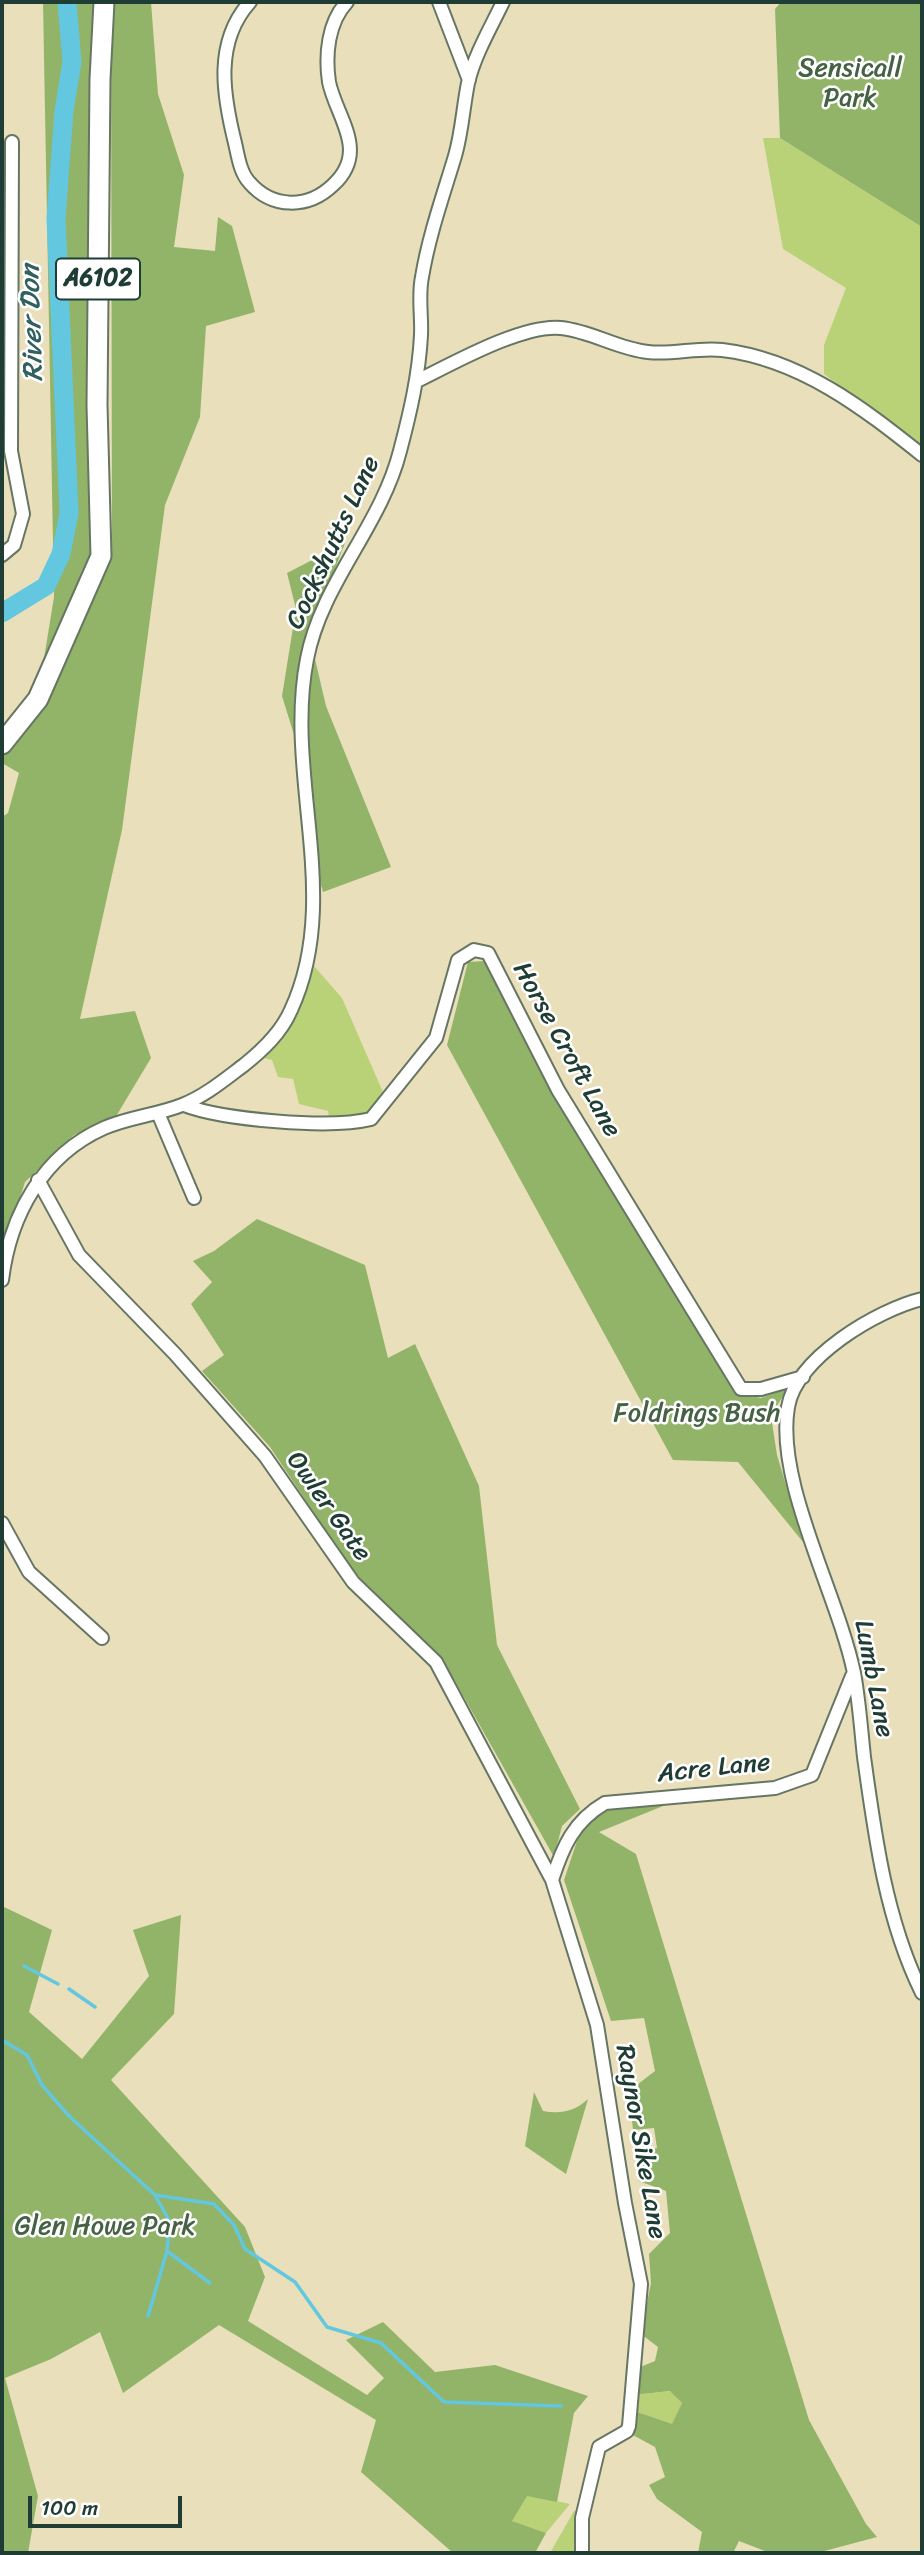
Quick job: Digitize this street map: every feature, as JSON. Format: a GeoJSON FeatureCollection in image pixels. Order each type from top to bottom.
{"type":"FeatureCollection","features":[{"type":"Feature","properties":{"kind":"main road","name":"A6102"},"geometry":{"type":"LineString","coordinates":[[2,744],[37,699],[101,556],[97,378],[100,79],[104,2]]}},
{"type":"Feature","properties":{"kind":"street"},"geometry":{"type":"LineString","coordinates":[[250,2],[235,22],[229,38],[223,76],[226,95],[243,171],[262,194],[284,204],[316,198],[331,188],[339,180],[346,162],[350,138],[329,82],[329,53],[334,17],[347,2]]}},
{"type":"Feature","properties":{"kind":"street"},"geometry":{"type":"LineString","coordinates":[[439,2],[469,80]]}},
{"type":"Feature","properties":{"kind":"street","name":"Cockshutts Lane"},"geometry":{"type":"LineString","coordinates":[[2,1280],[21,1209],[37,1180],[66,1151],[101,1129],[184,1105],[214,1088],[255,1057],[279,1031],[293,1007],[306,962],[315,911],[302,762],[301,700],[307,656],[329,596],[360,544],[399,455],[417,382],[422,334],[421,282],[432,224],[463,126],[469,80],[503,2]]}},
{"type":"Feature","properties":{"kind":"street"},"geometry":{"type":"LineString","coordinates":[[2,555],[14,545],[23,514],[11,451],[8,360],[6,173],[12,142]]}},
{"type":"Feature","properties":{"kind":"street"},"geometry":{"type":"LineString","coordinates":[[417,382],[484,348],[541,330],[560,327],[634,351],[668,354],[721,350],[767,362],[823,383],[922,455]]}},
{"type":"Feature","properties":{"kind":"street","name":"Horse Croft Lane"},"geometry":{"type":"LineString","coordinates":[[184,1105],[202,1112],[328,1123],[371,1119],[436,1038],[458,960],[474,950],[488,953],[558,1090],[741,1389],[761,1389],[803,1377]]}},
{"type":"Feature","properties":{"kind":"street"},"geometry":{"type":"LineString","coordinates":[[158,1112],[194,1198]]}},
{"type":"Feature","properties":{"kind":"street","name":"Owler Gate"},"geometry":{"type":"LineString","coordinates":[[37,1180],[79,1255],[175,1354],[265,1456],[353,1582],[436,1662],[552,1880]]}},
{"type":"Feature","properties":{"kind":"street","name":"Lumb Lane"},"geometry":{"type":"LineString","coordinates":[[922,1299],[904,1304],[864,1324],[814,1359],[788,1405],[786,1445],[793,1481],[854,1673],[868,1782],[894,1920],[908,1964],[922,1993]]}},
{"type":"Feature","properties":{"kind":"street"},"geometry":{"type":"LineString","coordinates":[[2,1523],[29,1572],[102,1638]]}},
{"type":"Feature","properties":{"kind":"street","name":"Acre Lane"},"geometry":{"type":"LineString","coordinates":[[552,1880],[572,1832],[586,1814],[605,1803],[775,1788],[812,1775],[854,1673]]}},
{"type":"Feature","properties":{"kind":"street","name":"Raynor Sike Lane"},"geometry":{"type":"LineString","coordinates":[[552,1880],[597,2025],[625,2203],[641,2284],[630,2418],[627,2431],[598,2447],[582,2518],[582,2553]]}},
{"type":"Feature","properties":{"kind":"green space"},"geometry":{"type":"Polygon","coordinates":[[[43,2],[97,2],[90,78],[90,556],[40,683],[54,597],[43,2]]]}},
{"type":"Feature","properties":{"kind":"green space"},"geometry":{"type":"Polygon","coordinates":[[[111,2],[151,2],[158,94],[184,175],[174,247],[215,251],[218,217],[232,226],[255,312],[206,326],[200,417],[165,505],[122,830],[80,1019],[135,1011],[151,1058],[115,1118],[74,1135],[25,1182],[2,1255],[2,817],[8,813],[19,773],[2,763],[2,751],[44,699],[112,556],[111,2]]]}},
{"type":"Feature","properties":{"kind":"green space","name":"Sensicall Park"},"geometry":{"type":"Polygon","coordinates":[[[781,2],[922,2],[922,227],[780,138],[775,9],[781,2]]]}},
{"type":"Feature","properties":{"kind":"green space"},"geometry":{"type":"Polygon","coordinates":[[[763,138],[780,138],[922,227],[922,448],[824,374],[824,345],[846,288],[783,249],[763,138]]]}},
{"type":"Feature","properties":{"kind":"green space"},"geometry":{"type":"Polygon","coordinates":[[[345,543],[312,639],[301,688],[295,738],[282,696],[296,609],[287,573],[345,543]]]}},
{"type":"Feature","properties":{"kind":"green space"},"geometry":{"type":"Polygon","coordinates":[[[315,659],[326,706],[391,867],[323,892],[307,807],[305,745],[315,659]]]}},
{"type":"Feature","properties":{"kind":"green space","name":"Foldrings Bush"},"geometry":{"type":"Polygon","coordinates":[[[484,961],[548,1087],[734,1392],[761,1398],[787,1389],[771,1416],[777,1455],[803,1542],[738,1462],[673,1460],[447,1045],[468,962],[484,961]]]}},
{"type":"Feature","properties":{"kind":"green space"},"geometry":{"type":"Polygon","coordinates":[[[314,966],[342,998],[386,1099],[370,1116],[329,1117],[328,1111],[299,1104],[293,1079],[278,1077],[272,1060],[259,1057],[281,1037],[295,1017],[314,966]]]}},
{"type":"Feature","properties":{"kind":"green space"},"geometry":{"type":"Polygon","coordinates":[[[257,1219],[365,1265],[388,1358],[415,1344],[479,1486],[497,1645],[580,1809],[562,1826],[554,1857],[443,1660],[352,1570],[270,1447],[202,1371],[224,1355],[191,1304],[212,1282],[193,1261],[214,1251],[257,1219]]]}},
{"type":"Feature","properties":{"kind":"green space"},"geometry":{"type":"Polygon","coordinates":[[[668,1804],[599,1832],[636,1854],[809,2420],[866,2524],[877,2537],[817,2553],[770,2553],[739,2541],[733,2553],[698,2553],[702,2532],[657,2499],[649,2485],[665,2477],[655,2447],[631,2434],[637,2412],[672,2424],[682,2403],[670,2391],[633,2395],[633,2370],[655,2361],[658,2347],[641,2334],[651,2283],[649,2254],[670,2233],[666,2191],[639,2181],[635,2155],[657,2148],[654,2128],[633,2130],[629,2091],[655,2071],[644,2018],[611,2021],[564,1880],[579,1835],[603,1809],[668,1804]]]}},
{"type":"Feature","properties":{"kind":"green space","name":"Glen Howe Park"},"geometry":{"type":"Polygon","coordinates":[[[2,1906],[52,1930],[29,2012],[82,2059],[149,1976],[133,1930],[181,1915],[174,2014],[111,2080],[245,2227],[265,2277],[248,2321],[367,2395],[384,2378],[346,2340],[383,2322],[435,2372],[495,2365],[588,2396],[574,2413],[557,2502],[527,2496],[512,2521],[546,2533],[535,2553],[453,2553],[361,2472],[376,2420],[219,2325],[123,2393],[100,2332],[51,2359],[5,2378],[38,2496],[28,2553],[2,2553],[2,1906]]]}},
{"type":"Feature","properties":{"kind":"green space"},"geometry":{"type":"Polygon","coordinates":[[[534,2092],[543,2111],[549,2112],[572,2109],[588,2099],[566,2174],[525,2146],[534,2092]]]}},
{"type":"Feature","properties":{"kind":"green space"},"geometry":{"type":"Polygon","coordinates":[[[671,2391],[682,2403],[672,2425],[637,2412],[633,2395],[671,2391]]]}},
{"type":"Feature","properties":{"kind":"green space"},"geometry":{"type":"Polygon","coordinates":[[[527,2495],[570,2504],[546,2533],[511,2521],[527,2495]]]}},
{"type":"Feature","properties":{"kind":"green space"},"geometry":{"type":"Polygon","coordinates":[[[574,2511],[579,2511],[578,2553],[550,2553],[574,2511]]]}},
{"type":"Feature","properties":{"kind":"waterway","name":"River Don"},"geometry":{"type":"LineString","coordinates":[[2,613],[46,586],[61,554],[69,513],[56,218],[64,111],[72,62],[67,2]]}},
{"type":"Feature","properties":{"kind":"waterway"},"geometry":{"type":"LineString","coordinates":[[24,1966],[58,1984]]}},
{"type":"Feature","properties":{"kind":"waterway"},"geometry":{"type":"LineString","coordinates":[[69,1989],[95,2007]]}},
{"type":"Feature","properties":{"kind":"waterway"},"geometry":{"type":"LineString","coordinates":[[2,2040],[27,2055],[42,2085],[69,2116],[155,2195],[170,2222],[167,2251],[210,2283]]}},
{"type":"Feature","properties":{"kind":"waterway"},"geometry":{"type":"LineString","coordinates":[[155,2195],[214,2204],[234,2225],[245,2249],[295,2282],[327,2327],[381,2343],[444,2402],[561,2406]]}},
{"type":"Feature","properties":{"kind":"waterway"},"geometry":{"type":"LineString","coordinates":[[148,2316],[167,2251]]}}]}
